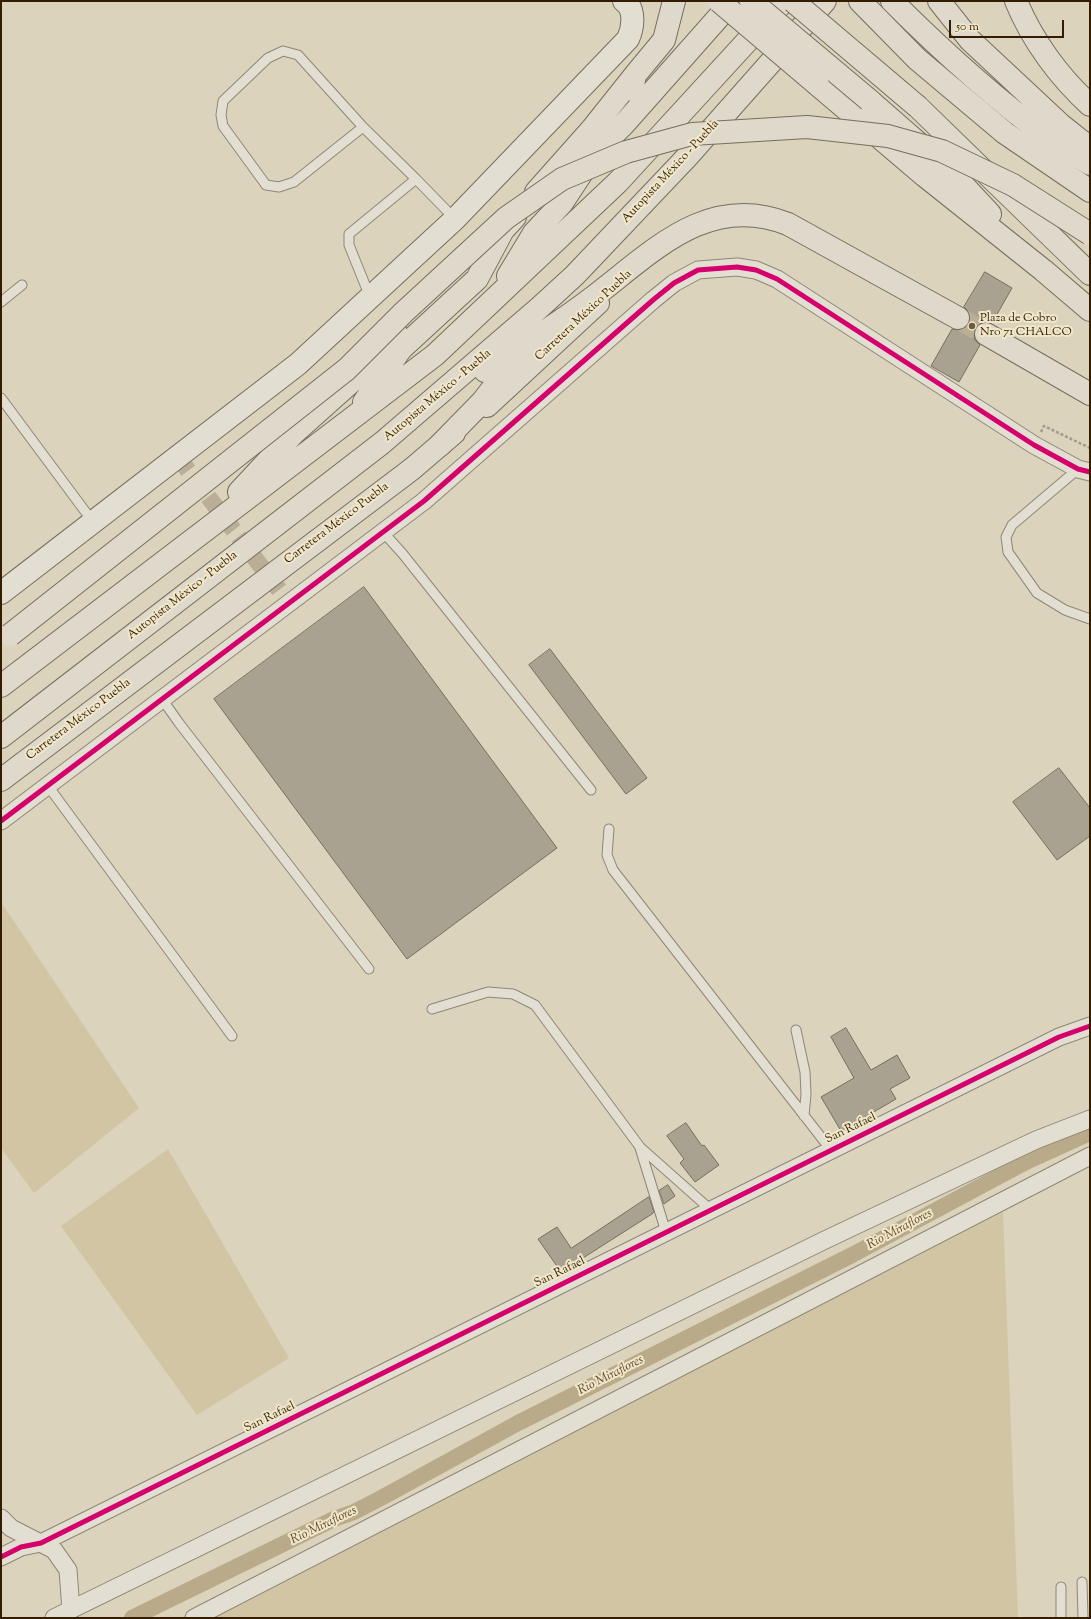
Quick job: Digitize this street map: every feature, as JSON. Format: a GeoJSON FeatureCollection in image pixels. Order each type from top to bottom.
{"type":"FeatureCollection","features":[{"type":"Feature","properties":{"kind":"main road"},"geometry":{"type":"LineString","coordinates":[[1,593],[298,364],[455,220],[628,39],[633,29],[631,11],[627,3],[624,1]]}},
{"type":"Feature","properties":{"kind":"main road"},"geometry":{"type":"LineString","coordinates":[[200,534],[294,433],[369,366],[402,326],[503,230],[592,129],[664,40],[674,1]]}},
{"type":"Feature","properties":{"kind":"main road"},"geometry":{"type":"LineString","coordinates":[[719,1],[925,176],[1043,270],[1090,310]]}},
{"type":"Feature","properties":{"kind":"main road"},"geometry":{"type":"LineString","coordinates":[[492,302],[534,233],[562,202],[595,153],[624,124],[733,1]]}},
{"type":"Feature","properties":{"kind":"main road"},"geometry":{"type":"LineString","coordinates":[[752,1],[949,170],[1043,270]]}},
{"type":"Feature","properties":{"kind":"main road"},"geometry":{"type":"LineString","coordinates":[[1,686],[350,422],[435,355],[618,182],[784,1]]}},
{"type":"Feature","properties":{"kind":"main road"},"geometry":{"type":"LineString","coordinates":[[793,1],[918,107],[1090,274]]}},
{"type":"Feature","properties":{"kind":"main road","name":"Autopista México - Puebla"},"geometry":{"type":"LineString","coordinates":[[1,737],[382,443],[501,342],[575,275],[687,157],[825,1]]}},
{"type":"Feature","properties":{"kind":"main road"},"geometry":{"type":"LineString","coordinates":[[860,1],[917,59],[1005,133],[1090,192]]}},
{"type":"Feature","properties":{"kind":"main road"},"geometry":{"type":"LineString","coordinates":[[892,1],[932,41],[992,94],[1052,140],[1090,164]]}},
{"type":"Feature","properties":{"kind":"main road"},"geometry":{"type":"LineString","coordinates":[[939,1],[970,40],[1061,125],[1090,148]]}},
{"type":"Feature","properties":{"kind":"main road"},"geometry":{"type":"LineString","coordinates":[[1016,1],[1024,18],[1048,58],[1065,79],[1090,105]]}},
{"type":"Feature","properties":{"kind":"main road"},"geometry":{"type":"LineString","coordinates":[[624,124],[635,75]]}},
{"type":"Feature","properties":{"kind":"main road"},"geometry":{"type":"LineString","coordinates":[[5,639],[346,369],[404,312],[506,218],[562,179],[626,152],[692,134],[807,127],[888,136],[942,151],[978,168],[1012,185],[1090,234]]}},
{"type":"Feature","properties":{"kind":"main road"},"geometry":{"type":"LineString","coordinates":[[382,443],[587,302],[673,236],[689,227],[724,215],[746,215],[774,218],[788,224],[958,318]]}},
{"type":"Feature","properties":{"kind":"main road"},"geometry":{"type":"LineString","coordinates":[[350,422],[401,349],[476,279],[503,230]]}},
{"type":"Feature","properties":{"kind":"main road","name":"Carretera México Puebla"},"geometry":{"type":"LineString","coordinates":[[1,780],[412,468],[498,395],[656,249]]}},
{"type":"Feature","properties":{"kind":"main road"},"geometry":{"type":"LineString","coordinates":[[440,445],[482,402],[512,364],[545,312],[575,275]]}},
{"type":"Feature","properties":{"kind":"main road"},"geometry":{"type":"LineString","coordinates":[[986,334],[1090,394]]}},
{"type":"Feature","properties":{"kind":"street"},"geometry":{"type":"LineString","coordinates":[[1,821],[424,501],[653,300],[674,283],[698,270],[737,266],[756,270],[777,279],[1034,445],[1084,470]]}},
{"type":"Feature","properties":{"kind":"street","name":"San Rafael"},"geometry":{"type":"LineString","coordinates":[[1,1557],[21,1548],[41,1543],[1059,1037],[1090,1026]]}},
{"type":"Feature","properties":{"kind":"street"},"geometry":{"type":"LineString","coordinates":[[54,1618],[825,1240],[1036,1140],[1090,1119]]}},
{"type":"Feature","properties":{"kind":"street"},"geometry":{"type":"LineString","coordinates":[[194,1618],[1090,1156]]}},
{"type":"Feature","properties":{"kind":"street"},"geometry":{"type":"LineString","coordinates":[[1,1518],[11,1528],[54,1550],[68,1570],[71,1610]]}},
{"type":"Feature","properties":{"kind":"lane"},"geometry":{"type":"LineString","coordinates":[[363,127],[294,182],[280,187],[266,185],[224,126],[221,115],[223,101],[268,58],[283,51],[298,55],[363,127],[455,220]]}},
{"type":"Feature","properties":{"kind":"lane"},"geometry":{"type":"LineString","coordinates":[[370,297],[349,245],[349,234],[416,179]]}},
{"type":"Feature","properties":{"kind":"lane"},"geometry":{"type":"LineString","coordinates":[[1,302],[22,285]]}},
{"type":"Feature","properties":{"kind":"lane"},"geometry":{"type":"LineString","coordinates":[[1,398],[93,522]]}},
{"type":"Feature","properties":{"kind":"lane"},"geometry":{"type":"LineString","coordinates":[[1084,470],[1012,525],[1006,537],[1008,552],[1037,593],[1065,610],[1090,619]]}},
{"type":"Feature","properties":{"kind":"lane"},"geometry":{"type":"LineString","coordinates":[[383,532],[402,553],[591,790]]}},
{"type":"Feature","properties":{"kind":"lane"},"geometry":{"type":"LineString","coordinates":[[162,699],[369,969]]}},
{"type":"Feature","properties":{"kind":"lane"},"geometry":{"type":"LineString","coordinates":[[48,786],[232,1036]]}},
{"type":"Feature","properties":{"kind":"lane"},"geometry":{"type":"LineString","coordinates":[[609,829],[607,855],[613,870],[831,1150]]}},
{"type":"Feature","properties":{"kind":"lane"},"geometry":{"type":"LineString","coordinates":[[432,1009],[488,992],[513,994],[535,1005],[640,1147],[711,1210]]}},
{"type":"Feature","properties":{"kind":"lane"},"geometry":{"type":"LineString","coordinates":[[796,1030],[805,1072],[806,1094],[804,1116]]}},
{"type":"Feature","properties":{"kind":"lane"},"geometry":{"type":"LineString","coordinates":[[640,1147],[666,1232]]}},
{"type":"Feature","properties":{"kind":"lane"},"geometry":{"type":"LineString","coordinates":[[1082,1582],[1083,1618]]}},
{"type":"Feature","properties":{"kind":"lane"},"geometry":{"type":"LineString","coordinates":[[1061,1587],[1061,1618]]}},
{"type":"Feature","properties":{"kind":"path"},"geometry":{"type":"LineString","coordinates":[[1074,440],[1090,448]]}},
{"type":"Feature","properties":{"kind":"shaded area"},"geometry":{"type":"Polygon","coordinates":[[[1,902],[139,1108],[34,1193],[1,1148],[1,902]]]}},
{"type":"Feature","properties":{"kind":"shaded area"},"geometry":{"type":"Polygon","coordinates":[[[168,1149],[289,1358],[197,1415],[61,1226],[168,1149]]]}},
{"type":"Feature","properties":{"kind":"shaded area"},"geometry":{"type":"Polygon","coordinates":[[[1003,1212],[1018,1618],[210,1618],[1003,1212]]]}},
{"type":"Feature","properties":{"kind":"building","name":"Plaza de Cobro Nro 71 CHALCO"},"geometry":{"type":"Polygon","coordinates":[[[985,272],[1012,288],[992,323],[980,323],[975,328],[975,340],[980,345],[959,382],[931,366],[952,329],[959,330],[965,328],[969,324],[970,317],[968,311],[964,307],[985,272]]]}},
{"type":"Feature","properties":{"kind":"building"},"geometry":{"type":"Polygon","coordinates":[[[364,587],[557,848],[407,959],[214,699],[364,587]]]}},
{"type":"Feature","properties":{"kind":"building"},"geometry":{"type":"Polygon","coordinates":[[[550,649],[647,778],[626,794],[529,665],[550,649]]]}},
{"type":"Feature","properties":{"kind":"building"},"geometry":{"type":"Polygon","coordinates":[[[1059,768],[1090,808],[1090,836],[1057,860],[1013,802],[1059,768]]]}},
{"type":"Feature","properties":{"kind":"building"},"geometry":{"type":"Polygon","coordinates":[[[846,1028],[871,1070],[897,1055],[910,1078],[890,1089],[896,1099],[841,1131],[821,1097],[854,1078],[831,1037],[846,1028]]]}},
{"type":"Feature","properties":{"kind":"building"},"geometry":{"type":"Polygon","coordinates":[[[686,1123],[702,1146],[704,1145],[719,1165],[695,1182],[680,1163],[684,1159],[667,1136],[686,1123]]]}},
{"type":"Feature","properties":{"kind":"building"},"geometry":{"type":"Polygon","coordinates":[[[668,1185],[675,1196],[664,1204],[659,1191],[668,1185]]]}},
{"type":"Feature","properties":{"kind":"building"},"geometry":{"type":"Polygon","coordinates":[[[649,1197],[654,1212],[652,1214],[561,1272],[538,1239],[557,1227],[571,1248],[649,1197]]]}},
{"type":"Feature","properties":{"kind":"waterway","name":"Rio Miraflores"},"geometry":{"type":"LineString","coordinates":[[132,1618],[334,1519],[354,1512],[518,1423],[852,1255],[1026,1162],[1090,1133]]}},
{"type":"Feature","properties":{"kind":"tunnel"},"geometry":{"type":"LineString","coordinates":[[958,318],[986,334]]}},
{"type":"Feature","properties":{"kind":"tunnel"},"geometry":{"type":"LineString","coordinates":[[178,457],[289,603]]}},
{"type":"Feature","properties":{"kind":"cycle path"},"geometry":{"type":"LineString","coordinates":[[1,821],[424,501],[653,300],[674,283],[698,270],[737,267],[756,270],[777,279],[1034,445],[1078,469],[1090,472]]}},
{"type":"Feature","properties":{"kind":"cycle path"},"geometry":{"type":"LineString","coordinates":[[1,1557],[21,1547],[41,1543],[1059,1037],[1090,1026]]}},
{"type":"Feature","properties":{"kind":"place","name":"Plaza de Cobro Nro 71 CHALCO"},"geometry":{"type":"Point","coordinates":[972,326]}}]}
